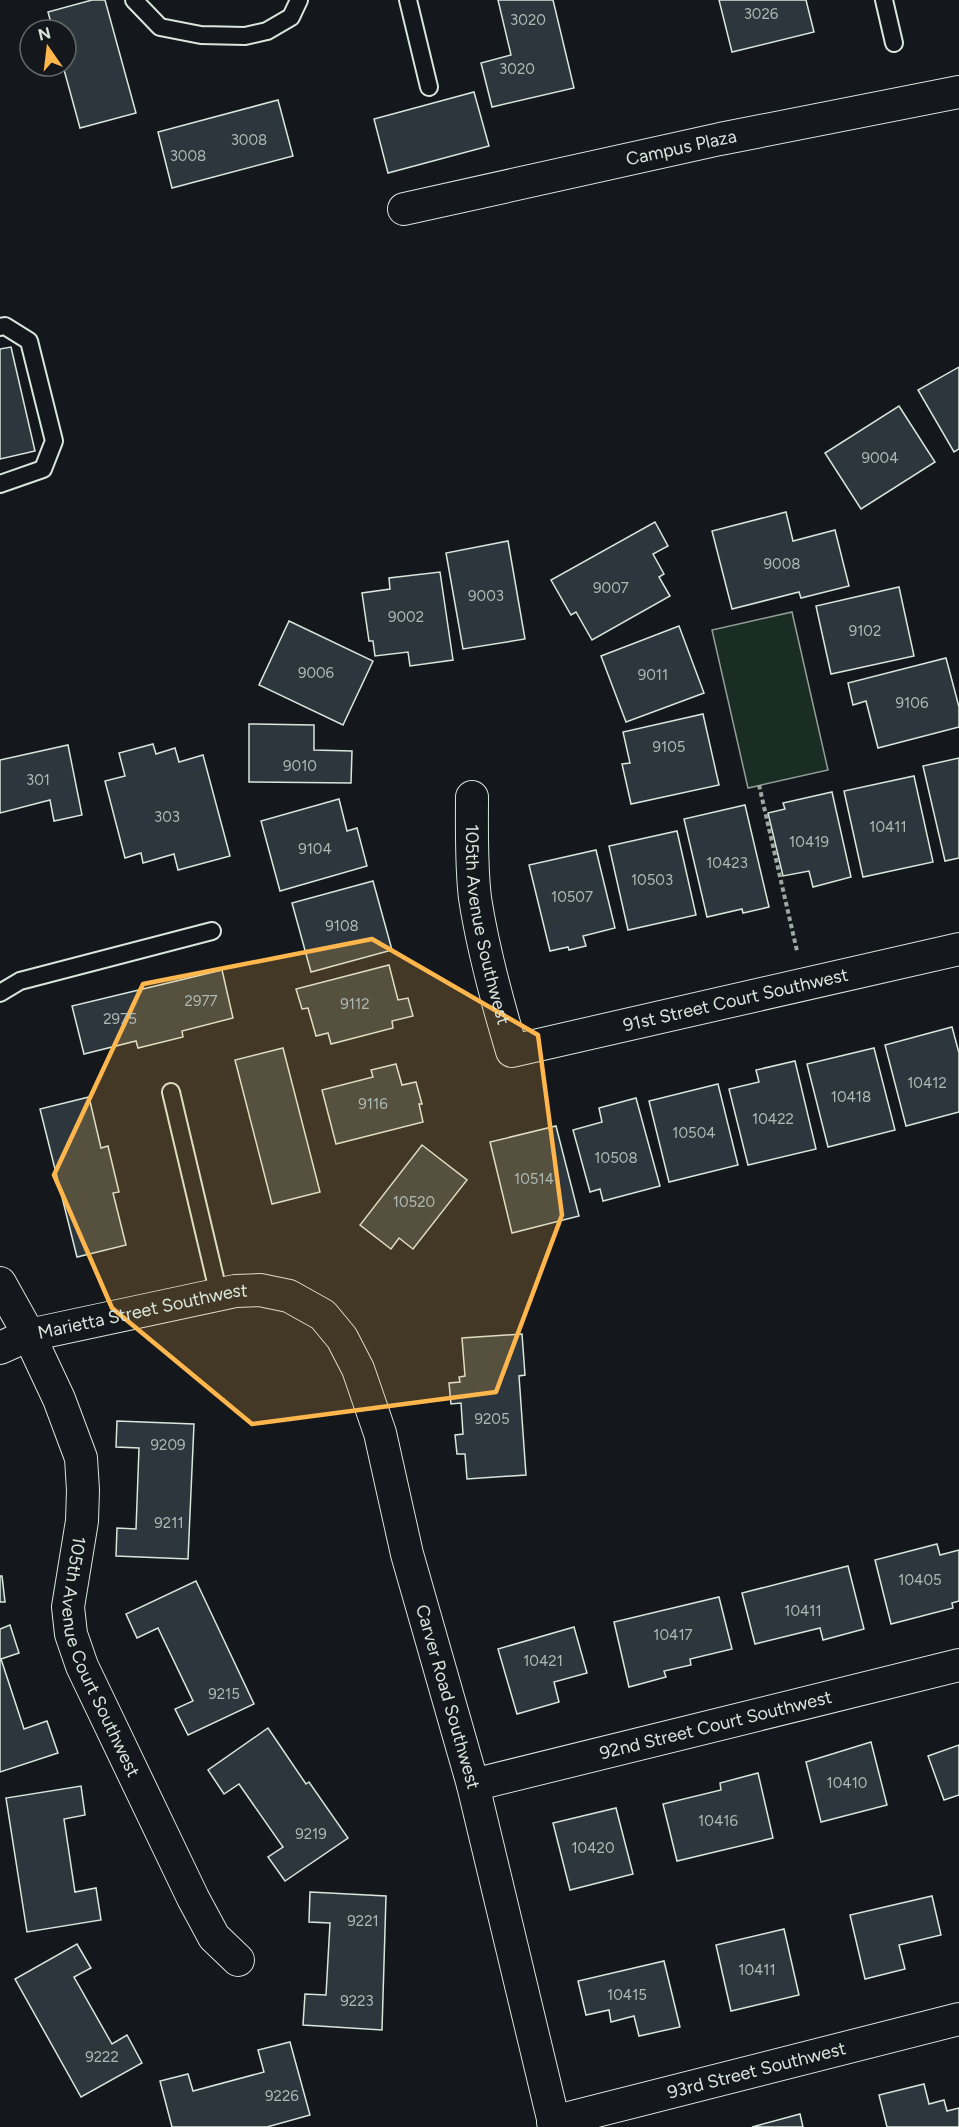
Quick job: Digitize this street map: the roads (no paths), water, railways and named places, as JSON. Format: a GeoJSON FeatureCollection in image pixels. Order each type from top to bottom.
{"type":"FeatureCollection","features":[{"type":"Feature","properties":{"kind":"street","name":"Campus Plaza"},"geometry":{"type":"LineString","coordinates":[[404,209],[720,139],[959,92]]}},
{"type":"Feature","properties":{"kind":"street","name":"105th Avenue Southwest"},"geometry":{"type":"LineString","coordinates":[[472,796],[472,864],[475,897],[495,992],[512,1051]]}},
{"type":"Feature","properties":{"kind":"street","name":"91st Street Court Southwest"},"geometry":{"type":"LineString","coordinates":[[512,1051],[959,949]]}},
{"type":"Feature","properties":{"kind":"street","name":"105th Avenue Court Southwest"},"geometry":{"type":"LineString","coordinates":[[0,1283],[29,1335],[59,1399],[81,1458],[83,1490],[81,1521],[68,1606],[71,1634],[82,1666],[193,1898],[214,1937],[238,1960]]}},
{"type":"Feature","properties":{"kind":"street","name":"Marietta Street Southwest"},"geometry":{"type":"LineString","coordinates":[[0,1348],[29,1335],[219,1295],[260,1290],[289,1296]]}},
{"type":"Feature","properties":{"kind":"street","name":"Carver Road Southwest"},"geometry":{"type":"LineString","coordinates":[[289,1296],[323,1314],[342,1338],[358,1369],[380,1433],[407,1554],[473,1785],[554,2124]]}},
{"type":"Feature","properties":{"kind":"street","name":"92nd Street Court Southwest"},"geometry":{"type":"LineString","coordinates":[[473,1785],[959,1665]]}},
{"type":"Feature","properties":{"kind":"street","name":"93rd Street Southwest"},"geometry":{"type":"LineString","coordinates":[[554,2124],[959,2019]]}},
{"type":"Feature","properties":{"kind":"lane"},"geometry":{"type":"LineString","coordinates":[[134,0],[160,27],[201,35],[245,36],[267,31],[291,17],[299,0]]}},
{"type":"Feature","properties":{"kind":"lane"},"geometry":{"type":"LineString","coordinates":[[408,0],[429,87]]}},
{"type":"Feature","properties":{"kind":"lane"},"geometry":{"type":"LineString","coordinates":[[884,0],[894,43]]}},
{"type":"Feature","properties":{"kind":"lane"},"geometry":{"type":"LineString","coordinates":[[0,327],[5,326],[29,341],[54,441],[43,470],[0,484]]}},
{"type":"Feature","properties":{"kind":"lane"},"geometry":{"type":"LineString","coordinates":[[0,993],[20,981],[212,931]]}},
{"type":"Feature","properties":{"kind":"lane"},"geometry":{"type":"LineString","coordinates":[[171,1092],[219,1295]]}}]}
